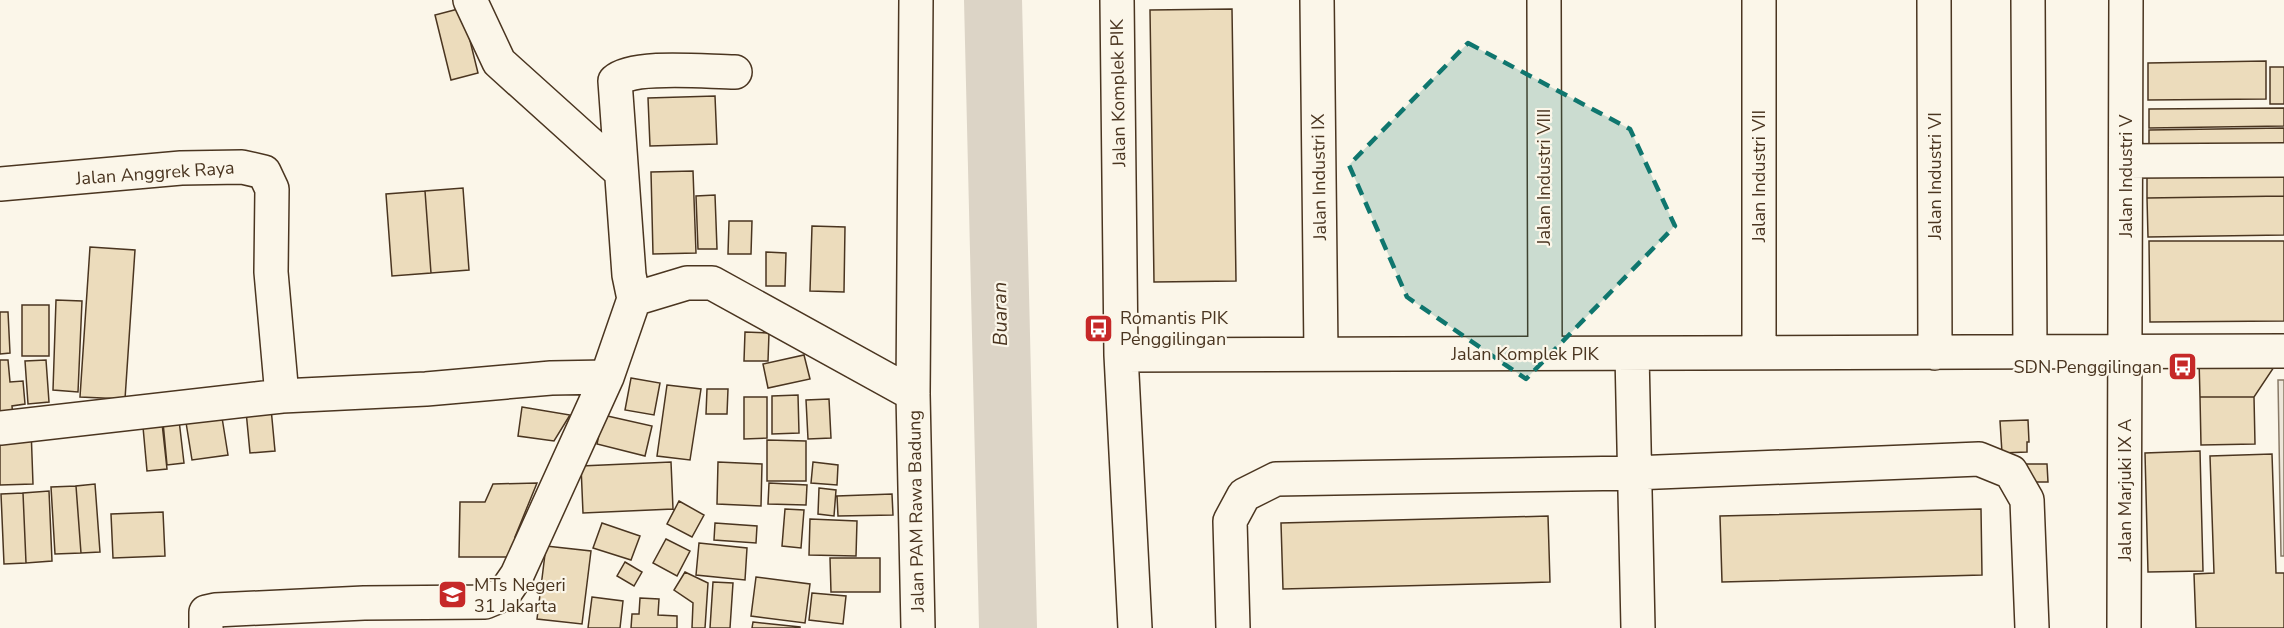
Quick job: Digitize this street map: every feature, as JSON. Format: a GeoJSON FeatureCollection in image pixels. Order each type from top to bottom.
{"type":"FeatureCollection","features":[{"type":"Feature","properties":{"kind":"street"},"geometry":{"type":"LineString","coordinates":[[470,0],[499,62],[621,172]]}},
{"type":"Feature","properties":{"kind":"street","name":"Jalan PAM Rawa Badung"},"geometry":{"type":"LineString","coordinates":[[916,0],[913,394],[918,628]]}},
{"type":"Feature","properties":{"kind":"street","name":"Jalan Komplek PIK"},"geometry":{"type":"LineString","coordinates":[[1117,0],[1121,355],[2284,351]]}},
{"type":"Feature","properties":{"kind":"street","name":"Jalan Industri IX"},"geometry":{"type":"LineString","coordinates":[[1317,0],[1321,354]]}},
{"type":"Feature","properties":{"kind":"street","name":"Jalan Industri VIII"},"geometry":{"type":"LineString","coordinates":[[1544,0],[1545,354]]}},
{"type":"Feature","properties":{"kind":"street","name":"Jalan Industri VII"},"geometry":{"type":"LineString","coordinates":[[1759,0],[1759,353]]}},
{"type":"Feature","properties":{"kind":"street","name":"Jalan Industri VI"},"geometry":{"type":"LineString","coordinates":[[1934,0],[1935,353]]}},
{"type":"Feature","properties":{"kind":"street"},"geometry":{"type":"LineString","coordinates":[[2028,0],[2030,352]]}},
{"type":"Feature","properties":{"kind":"street","name":"Jalan Industri V"},"geometry":{"type":"LineString","coordinates":[[2125,352],[2126,0]]}},
{"type":"Feature","properties":{"kind":"street"},"geometry":{"type":"LineString","coordinates":[[490,628],[504,594],[518,574],[608,377],[634,299],[629,275],[615,81],[622,75],[641,72],[735,72]]}},
{"type":"Feature","properties":{"kind":"street"},"geometry":{"type":"LineString","coordinates":[[2126,161],[2284,160]]}},
{"type":"Feature","properties":{"kind":"street","name":"Jalan Anggrek Raya"},"geometry":{"type":"LineString","coordinates":[[0,184],[181,168],[242,166],[264,172],[272,189],[271,272],[282,396]]}},
{"type":"Feature","properties":{"kind":"street"},"geometry":{"type":"LineString","coordinates":[[634,299],[687,283],[712,283],[913,394]]}},
{"type":"Feature","properties":{"kind":"street","name":"Jalan Marjuki IX A"},"geometry":{"type":"LineString","coordinates":[[2124,628],[2125,352]]}},
{"type":"Feature","properties":{"kind":"street"},"geometry":{"type":"LineString","coordinates":[[1632,354],[1638,628]]}},
{"type":"Feature","properties":{"kind":"street"},"geometry":{"type":"LineString","coordinates":[[1121,355],[1135,628]]}},
{"type":"Feature","properties":{"kind":"street"},"geometry":{"type":"LineString","coordinates":[[0,428],[282,396],[608,377]]}},
{"type":"Feature","properties":{"kind":"street"},"geometry":{"type":"LineString","coordinates":[[1233,628],[1230,521],[1244,495],[1276,479],[1634,472],[1979,459],[2011,472],[2027,500],[2032,628]]}},
{"type":"Feature","properties":{"kind":"street"},"geometry":{"type":"LineString","coordinates":[[206,628],[205,615],[209,610],[364,603],[485,602],[504,594]]}},
{"type":"Feature","properties":{"kind":"highlighted area"},"geometry":{"type":"Polygon","coordinates":[[[1468,43],[1630,129],[1675,226],[1526,379],[1407,297],[1349,165],[1468,43]]]}},
{"type":"Feature","properties":{"kind":"shaded area"},"geometry":{"type":"Polygon","coordinates":[[[2278,380],[2284,380],[2284,556],[2281,556],[2278,380]]]}},
{"type":"Feature","properties":{"kind":"building"},"geometry":{"type":"Polygon","coordinates":[[[462,8],[478,73],[451,80],[435,15],[462,8]]]}},
{"type":"Feature","properties":{"kind":"building"},"geometry":{"type":"Polygon","coordinates":[[[1232,9],[1236,281],[1154,282],[1150,10],[1232,9]]]}},
{"type":"Feature","properties":{"kind":"building"},"geometry":{"type":"Polygon","coordinates":[[[2266,61],[2266,99],[2148,100],[2148,63],[2266,61]]]}},
{"type":"Feature","properties":{"kind":"building"},"geometry":{"type":"Polygon","coordinates":[[[2270,67],[2284,67],[2284,104],[2270,104],[2270,67]]]}},
{"type":"Feature","properties":{"kind":"building"},"geometry":{"type":"Polygon","coordinates":[[[715,96],[717,144],[650,146],[648,98],[715,96]]]}},
{"type":"Feature","properties":{"kind":"building"},"geometry":{"type":"Polygon","coordinates":[[[2284,108],[2284,126],[2149,128],[2149,109],[2284,108]]]}},
{"type":"Feature","properties":{"kind":"building"},"geometry":{"type":"Polygon","coordinates":[[[2284,128],[2284,151],[2149,152],[2149,130],[2284,128]]]}},
{"type":"Feature","properties":{"kind":"building"},"geometry":{"type":"Polygon","coordinates":[[[693,171],[696,253],[653,254],[651,172],[693,171]]]}},
{"type":"Feature","properties":{"kind":"building"},"geometry":{"type":"Polygon","coordinates":[[[2284,175],[2284,196],[2147,198],[2147,177],[2284,175]]]}},
{"type":"Feature","properties":{"kind":"building"},"geometry":{"type":"Polygon","coordinates":[[[463,188],[469,270],[431,273],[425,191],[463,188]]]}},
{"type":"Feature","properties":{"kind":"building"},"geometry":{"type":"Polygon","coordinates":[[[425,191],[431,273],[392,276],[386,194],[425,191]]]}},
{"type":"Feature","properties":{"kind":"building"},"geometry":{"type":"Polygon","coordinates":[[[715,195],[717,249],[698,249],[696,196],[715,195]]]}},
{"type":"Feature","properties":{"kind":"building"},"geometry":{"type":"Polygon","coordinates":[[[2284,196],[2284,235],[2148,237],[2147,198],[2284,196]]]}},
{"type":"Feature","properties":{"kind":"building"},"geometry":{"type":"Polygon","coordinates":[[[729,221],[752,221],[751,254],[728,254],[729,221]]]}},
{"type":"Feature","properties":{"kind":"building"},"geometry":{"type":"Polygon","coordinates":[[[812,226],[845,227],[844,292],[810,291],[812,226]]]}},
{"type":"Feature","properties":{"kind":"building"},"geometry":{"type":"Polygon","coordinates":[[[2149,241],[2284,241],[2284,321],[2150,322],[2149,241]]]}},
{"type":"Feature","properties":{"kind":"building"},"geometry":{"type":"Polygon","coordinates":[[[90,247],[135,250],[125,399],[80,397],[90,247]]]}},
{"type":"Feature","properties":{"kind":"building"},"geometry":{"type":"Polygon","coordinates":[[[766,252],[786,253],[785,286],[766,286],[766,252]]]}},
{"type":"Feature","properties":{"kind":"building"},"geometry":{"type":"Polygon","coordinates":[[[56,300],[82,301],[78,392],[53,390],[56,300]]]}},
{"type":"Feature","properties":{"kind":"building"},"geometry":{"type":"Polygon","coordinates":[[[22,305],[49,305],[49,356],[22,356],[22,305]]]}},
{"type":"Feature","properties":{"kind":"building"},"geometry":{"type":"Polygon","coordinates":[[[0,312],[8,312],[10,353],[0,354],[0,312]]]}},
{"type":"Feature","properties":{"kind":"building"},"geometry":{"type":"Polygon","coordinates":[[[745,332],[769,333],[768,361],[744,361],[745,332]]]}},
{"type":"Feature","properties":{"kind":"building"},"geometry":{"type":"Polygon","coordinates":[[[804,355],[810,379],[768,388],[763,364],[804,355]]]}},
{"type":"Feature","properties":{"kind":"building"},"geometry":{"type":"Polygon","coordinates":[[[2199,359],[2278,361],[2254,397],[2200,397],[2199,359]]]}},
{"type":"Feature","properties":{"kind":"building"},"geometry":{"type":"Polygon","coordinates":[[[0,360],[8,360],[10,382],[23,381],[25,404],[12,406],[13,418],[0,419],[0,360]]]}},
{"type":"Feature","properties":{"kind":"building"},"geometry":{"type":"Polygon","coordinates":[[[46,360],[49,402],[28,404],[25,361],[46,360]]]}},
{"type":"Feature","properties":{"kind":"building"},"geometry":{"type":"Polygon","coordinates":[[[631,378],[660,383],[654,415],[625,410],[631,378]]]}},
{"type":"Feature","properties":{"kind":"building"},"geometry":{"type":"Polygon","coordinates":[[[667,385],[701,389],[690,460],[657,456],[667,385]]]}},
{"type":"Feature","properties":{"kind":"building"},"geometry":{"type":"Polygon","coordinates":[[[707,389],[728,389],[727,414],[706,414],[707,389]]]}},
{"type":"Feature","properties":{"kind":"building"},"geometry":{"type":"Polygon","coordinates":[[[798,395],[799,433],[772,434],[772,396],[798,395]]]}},
{"type":"Feature","properties":{"kind":"building"},"geometry":{"type":"Polygon","coordinates":[[[744,397],[767,397],[767,438],[744,439],[744,397]]]}},
{"type":"Feature","properties":{"kind":"building"},"geometry":{"type":"Polygon","coordinates":[[[2200,397],[2254,397],[2255,444],[2201,445],[2200,397]]]}},
{"type":"Feature","properties":{"kind":"building"},"geometry":{"type":"Polygon","coordinates":[[[829,399],[831,438],[808,439],[806,400],[829,399]]]}},
{"type":"Feature","properties":{"kind":"building"},"geometry":{"type":"Polygon","coordinates":[[[220,405],[228,455],[192,460],[184,410],[220,405]]]}},
{"type":"Feature","properties":{"kind":"building"},"geometry":{"type":"Polygon","coordinates":[[[522,407],[570,415],[554,441],[518,436],[522,407]]]}},
{"type":"Feature","properties":{"kind":"building"},"geometry":{"type":"Polygon","coordinates":[[[271,408],[275,451],[250,453],[246,411],[271,408]]]}},
{"type":"Feature","properties":{"kind":"building"},"geometry":{"type":"Polygon","coordinates":[[[161,414],[167,469],[147,471],[142,416],[161,414]]]}},
{"type":"Feature","properties":{"kind":"building"},"geometry":{"type":"Polygon","coordinates":[[[603,415],[652,426],[645,456],[597,444],[603,415]]]}},
{"type":"Feature","properties":{"kind":"building"},"geometry":{"type":"Polygon","coordinates":[[[179,420],[184,463],[167,465],[163,422],[179,420]]]}},
{"type":"Feature","properties":{"kind":"building"},"geometry":{"type":"Polygon","coordinates":[[[2028,420],[2027,452],[2002,453],[2000,421],[2028,420]]]}},
{"type":"Feature","properties":{"kind":"building"},"geometry":{"type":"Polygon","coordinates":[[[31,428],[33,484],[0,485],[0,429],[31,428]]]}},
{"type":"Feature","properties":{"kind":"building"},"geometry":{"type":"Polygon","coordinates":[[[767,440],[806,441],[806,481],[767,481],[767,440]]]}},
{"type":"Feature","properties":{"kind":"building"},"geometry":{"type":"Polygon","coordinates":[[[2200,451],[2203,571],[2148,572],[2145,453],[2200,451]]]}},
{"type":"Feature","properties":{"kind":"building"},"geometry":{"type":"Polygon","coordinates":[[[2272,454],[2276,573],[2284,573],[2284,628],[2196,628],[2194,574],[2214,573],[2210,456],[2272,454]]]}},
{"type":"Feature","properties":{"kind":"building"},"geometry":{"type":"Polygon","coordinates":[[[671,462],[673,509],[583,513],[581,466],[671,462]]]}},
{"type":"Feature","properties":{"kind":"building"},"geometry":{"type":"Polygon","coordinates":[[[718,462],[762,464],[761,506],[717,504],[718,462]]]}},
{"type":"Feature","properties":{"kind":"building"},"geometry":{"type":"Polygon","coordinates":[[[813,462],[838,465],[837,485],[811,483],[813,462]]]}},
{"type":"Feature","properties":{"kind":"building"},"geometry":{"type":"Polygon","coordinates":[[[2025,464],[2047,464],[2048,482],[2026,482],[2025,464]]]}},
{"type":"Feature","properties":{"kind":"building"},"geometry":{"type":"Polygon","coordinates":[[[537,483],[515,537],[514,557],[459,557],[460,502],[485,502],[493,484],[537,483]]]}},
{"type":"Feature","properties":{"kind":"building"},"geometry":{"type":"Polygon","coordinates":[[[769,483],[807,485],[806,505],[768,504],[769,483]]]}},
{"type":"Feature","properties":{"kind":"building"},"geometry":{"type":"Polygon","coordinates":[[[95,484],[100,552],[81,553],[76,486],[95,484]]]}},
{"type":"Feature","properties":{"kind":"building"},"geometry":{"type":"Polygon","coordinates":[[[76,486],[81,553],[55,554],[51,487],[76,486]]]}},
{"type":"Feature","properties":{"kind":"building"},"geometry":{"type":"Polygon","coordinates":[[[819,488],[836,490],[834,516],[818,514],[819,488]]]}},
{"type":"Feature","properties":{"kind":"building"},"geometry":{"type":"Polygon","coordinates":[[[49,491],[52,561],[26,563],[23,493],[49,491]]]}},
{"type":"Feature","properties":{"kind":"building"},"geometry":{"type":"Polygon","coordinates":[[[23,493],[26,563],[4,564],[1,494],[23,493]]]}},
{"type":"Feature","properties":{"kind":"building"},"geometry":{"type":"Polygon","coordinates":[[[892,494],[893,515],[838,516],[837,496],[892,494]]]}},
{"type":"Feature","properties":{"kind":"building"},"geometry":{"type":"Polygon","coordinates":[[[679,501],[704,515],[692,537],[667,524],[679,501]]]}},
{"type":"Feature","properties":{"kind":"building"},"geometry":{"type":"Polygon","coordinates":[[[785,509],[804,510],[801,548],[782,546],[785,509]]]}},
{"type":"Feature","properties":{"kind":"building"},"geometry":{"type":"Polygon","coordinates":[[[1981,509],[1982,575],[1722,582],[1720,516],[1981,509]]]}},
{"type":"Feature","properties":{"kind":"building"},"geometry":{"type":"Polygon","coordinates":[[[163,512],[165,556],[113,558],[111,514],[163,512]]]}},
{"type":"Feature","properties":{"kind":"building"},"geometry":{"type":"Polygon","coordinates":[[[1548,516],[1550,582],[1283,589],[1281,523],[1548,516]]]}},
{"type":"Feature","properties":{"kind":"building"},"geometry":{"type":"Polygon","coordinates":[[[810,519],[857,521],[856,556],[809,555],[810,519]]]}},
{"type":"Feature","properties":{"kind":"building"},"geometry":{"type":"Polygon","coordinates":[[[602,523],[640,536],[631,560],[593,548],[602,523]]]}},
{"type":"Feature","properties":{"kind":"building"},"geometry":{"type":"Polygon","coordinates":[[[715,523],[757,526],[756,543],[714,540],[715,523]]]}},
{"type":"Feature","properties":{"kind":"building"},"geometry":{"type":"Polygon","coordinates":[[[666,539],[690,551],[677,576],[653,563],[666,539]]]}},
{"type":"Feature","properties":{"kind":"building"},"geometry":{"type":"Polygon","coordinates":[[[699,543],[747,548],[745,580],[696,575],[699,543]]]}},
{"type":"Feature","properties":{"kind":"building"},"geometry":{"type":"Polygon","coordinates":[[[546,546],[591,551],[582,624],[537,619],[546,546]]]}},
{"type":"Feature","properties":{"kind":"building"},"geometry":{"type":"Polygon","coordinates":[[[830,558],[880,558],[880,592],[831,592],[830,558]]]}},
{"type":"Feature","properties":{"kind":"building"},"geometry":{"type":"Polygon","coordinates":[[[625,562],[642,572],[634,586],[617,576],[625,562]]]}},
{"type":"Feature","properties":{"kind":"building"},"geometry":{"type":"Polygon","coordinates":[[[685,572],[708,583],[705,628],[692,628],[693,603],[674,590],[685,572]]]}},
{"type":"Feature","properties":{"kind":"building"},"geometry":{"type":"Polygon","coordinates":[[[756,577],[810,584],[805,623],[751,616],[756,577]]]}},
{"type":"Feature","properties":{"kind":"building"},"geometry":{"type":"Polygon","coordinates":[[[713,582],[733,583],[730,628],[710,628],[713,582]]]}},
{"type":"Feature","properties":{"kind":"building"},"geometry":{"type":"Polygon","coordinates":[[[812,593],[846,596],[843,624],[809,620],[812,593]]]}},
{"type":"Feature","properties":{"kind":"building"},"geometry":{"type":"Polygon","coordinates":[[[592,597],[623,601],[620,628],[588,628],[592,597]]]}},
{"type":"Feature","properties":{"kind":"building"},"geometry":{"type":"Polygon","coordinates":[[[640,598],[659,599],[658,615],[677,616],[677,628],[631,628],[632,614],[639,614],[640,598]]]}},
{"type":"Feature","properties":{"kind":"building"},"geometry":{"type":"Polygon","coordinates":[[[753,622],[800,627],[800,628],[752,628],[753,622]]]}},
{"type":"Feature","properties":{"kind":"waterway","name":"Buaran"},"geometry":{"type":"LineString","coordinates":[[993,0],[1008,628]]}},
{"type":"Feature","properties":{"kind":"place","name":"Romantis PIK Penggilingan"},"geometry":{"type":"Point","coordinates":[1099,328]}},
{"type":"Feature","properties":{"kind":"place","name":"SDN Penggilingan"},"geometry":{"type":"Point","coordinates":[2183,367]}},
{"type":"Feature","properties":{"kind":"place","name":"MTs Negeri 31 Jakarta"},"geometry":{"type":"Point","coordinates":[453,595]}}]}
